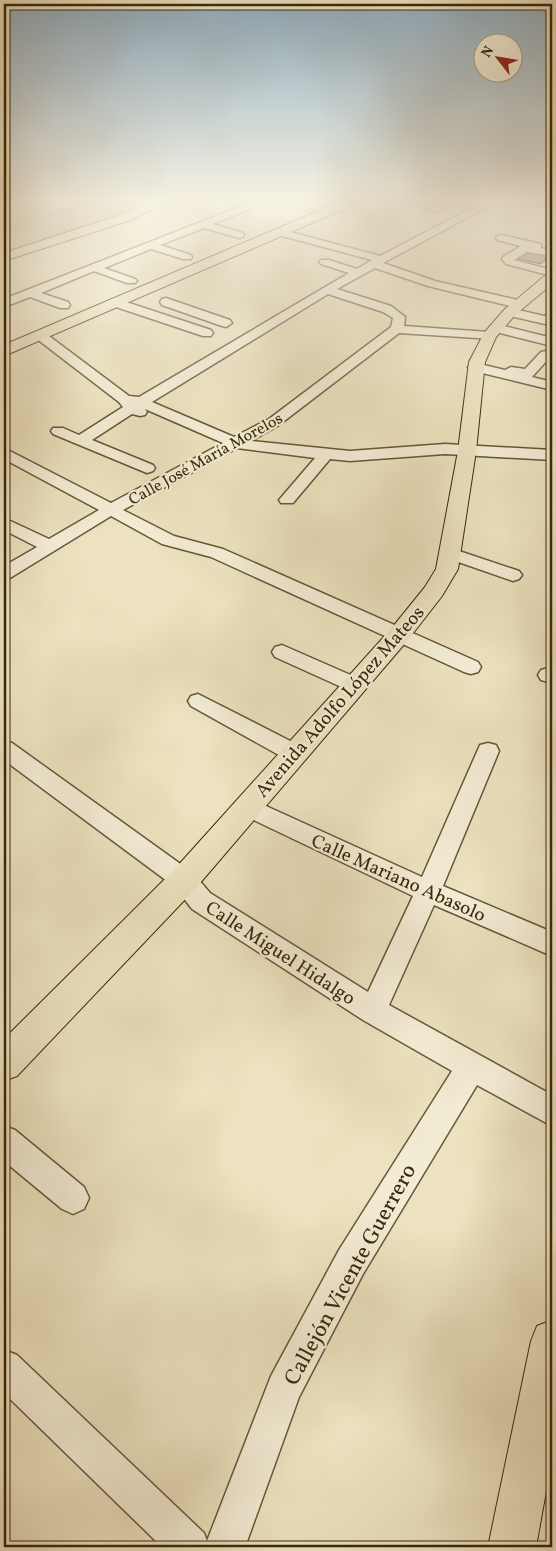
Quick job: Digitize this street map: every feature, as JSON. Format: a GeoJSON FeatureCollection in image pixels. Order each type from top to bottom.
{"type":"FeatureCollection","features":[{"type":"Feature","properties":{"kind":"main road"},"geometry":{"type":"LineString","coordinates":[[4,351],[187,272]]}},
{"type":"Feature","properties":{"kind":"main road","name":"Avenida Adolfo López Mateos"},"geometry":{"type":"LineString","coordinates":[[4,1064],[184,880],[399,636],[434,591],[447,569],[450,553],[467,451],[476,364],[503,320],[549,273]]}},
{"type":"Feature","properties":{"kind":"main road"},"geometry":{"type":"LineString","coordinates":[[512,1547],[545,1420],[552,1341]]}},
{"type":"Feature","properties":{"kind":"street"},"geometry":{"type":"LineString","coordinates":[[4,304],[84,272]]}},
{"type":"Feature","properties":{"kind":"street"},"geometry":{"type":"LineString","coordinates":[[107,272],[131,281]]}},
{"type":"Feature","properties":{"kind":"street"},"geometry":{"type":"LineString","coordinates":[[404,272],[552,342]]}},
{"type":"Feature","properties":{"kind":"street"},"geometry":{"type":"LineString","coordinates":[[80,440],[132,403],[326,290],[359,273]]}},
{"type":"Feature","properties":{"kind":"street"},"geometry":{"type":"LineString","coordinates":[[326,290],[387,309],[398,317],[399,322],[396,329],[503,320],[545,320],[552,317]]}},
{"type":"Feature","properties":{"kind":"street"},"geometry":{"type":"LineString","coordinates":[[30,294],[64,305]]}},
{"type":"Feature","properties":{"kind":"street"},"geometry":{"type":"LineString","coordinates":[[145,312],[181,294]]}},
{"type":"Feature","properties":{"kind":"street"},"geometry":{"type":"LineString","coordinates":[[117,303],[145,312],[202,336],[231,320],[166,302]]}},
{"type":"Feature","properties":{"kind":"street","name":"Calle José María Morelos"},"geometry":{"type":"LineString","coordinates":[[4,574],[110,510],[274,422],[396,329]]}},
{"type":"Feature","properties":{"kind":"street"},"geometry":{"type":"LineString","coordinates":[[41,336],[132,403],[228,446],[262,446],[350,456],[444,449],[552,456]]}},
{"type":"Feature","properties":{"kind":"street"},"geometry":{"type":"LineString","coordinates":[[476,364],[528,374],[546,355]]}},
{"type":"Feature","properties":{"kind":"street"},"geometry":{"type":"LineString","coordinates":[[476,364],[552,386]]}},
{"type":"Feature","properties":{"kind":"street"},"geometry":{"type":"LineString","coordinates":[[58,431],[147,468]]}},
{"type":"Feature","properties":{"kind":"street"},"geometry":{"type":"LineString","coordinates":[[4,453],[168,540],[217,553],[471,667]]}},
{"type":"Feature","properties":{"kind":"street"},"geometry":{"type":"LineString","coordinates":[[287,500],[326,454]]}},
{"type":"Feature","properties":{"kind":"street"},"geometry":{"type":"LineString","coordinates":[[4,522],[49,546]]}},
{"type":"Feature","properties":{"kind":"street"},"geometry":{"type":"LineString","coordinates":[[450,553],[514,575]]}},
{"type":"Feature","properties":{"kind":"street"},"geometry":{"type":"LineString","coordinates":[[282,652],[355,685]]}},
{"type":"Feature","properties":{"kind":"street"},"geometry":{"type":"LineString","coordinates":[[198,701],[294,754]]}},
{"type":"Feature","properties":{"kind":"street","name":"Calle Miguel Hidalgo"},"geometry":{"type":"LineString","coordinates":[[4,749],[184,880],[201,901],[373,1011],[552,1111]]}},
{"type":"Feature","properties":{"kind":"street"},"geometry":{"type":"LineString","coordinates":[[373,1011],[428,891],[488,751]]}},
{"type":"Feature","properties":{"kind":"street","name":"Calle Mariano Abasolo"},"geometry":{"type":"LineString","coordinates":[[248,807],[428,891],[552,944]]}},
{"type":"Feature","properties":{"kind":"street","name":"Callejón Vicente Guerrero"},"geometry":{"type":"LineString","coordinates":[[225,1547],[284,1389],[351,1262],[471,1067]]}},
{"type":"Feature","properties":{"kind":"street"},"geometry":{"type":"LineString","coordinates":[[4,1141],[73,1198]]}},
{"type":"Feature","properties":{"kind":"street"},"geometry":{"type":"LineString","coordinates":[[4,1368],[190,1547]]}}]}
